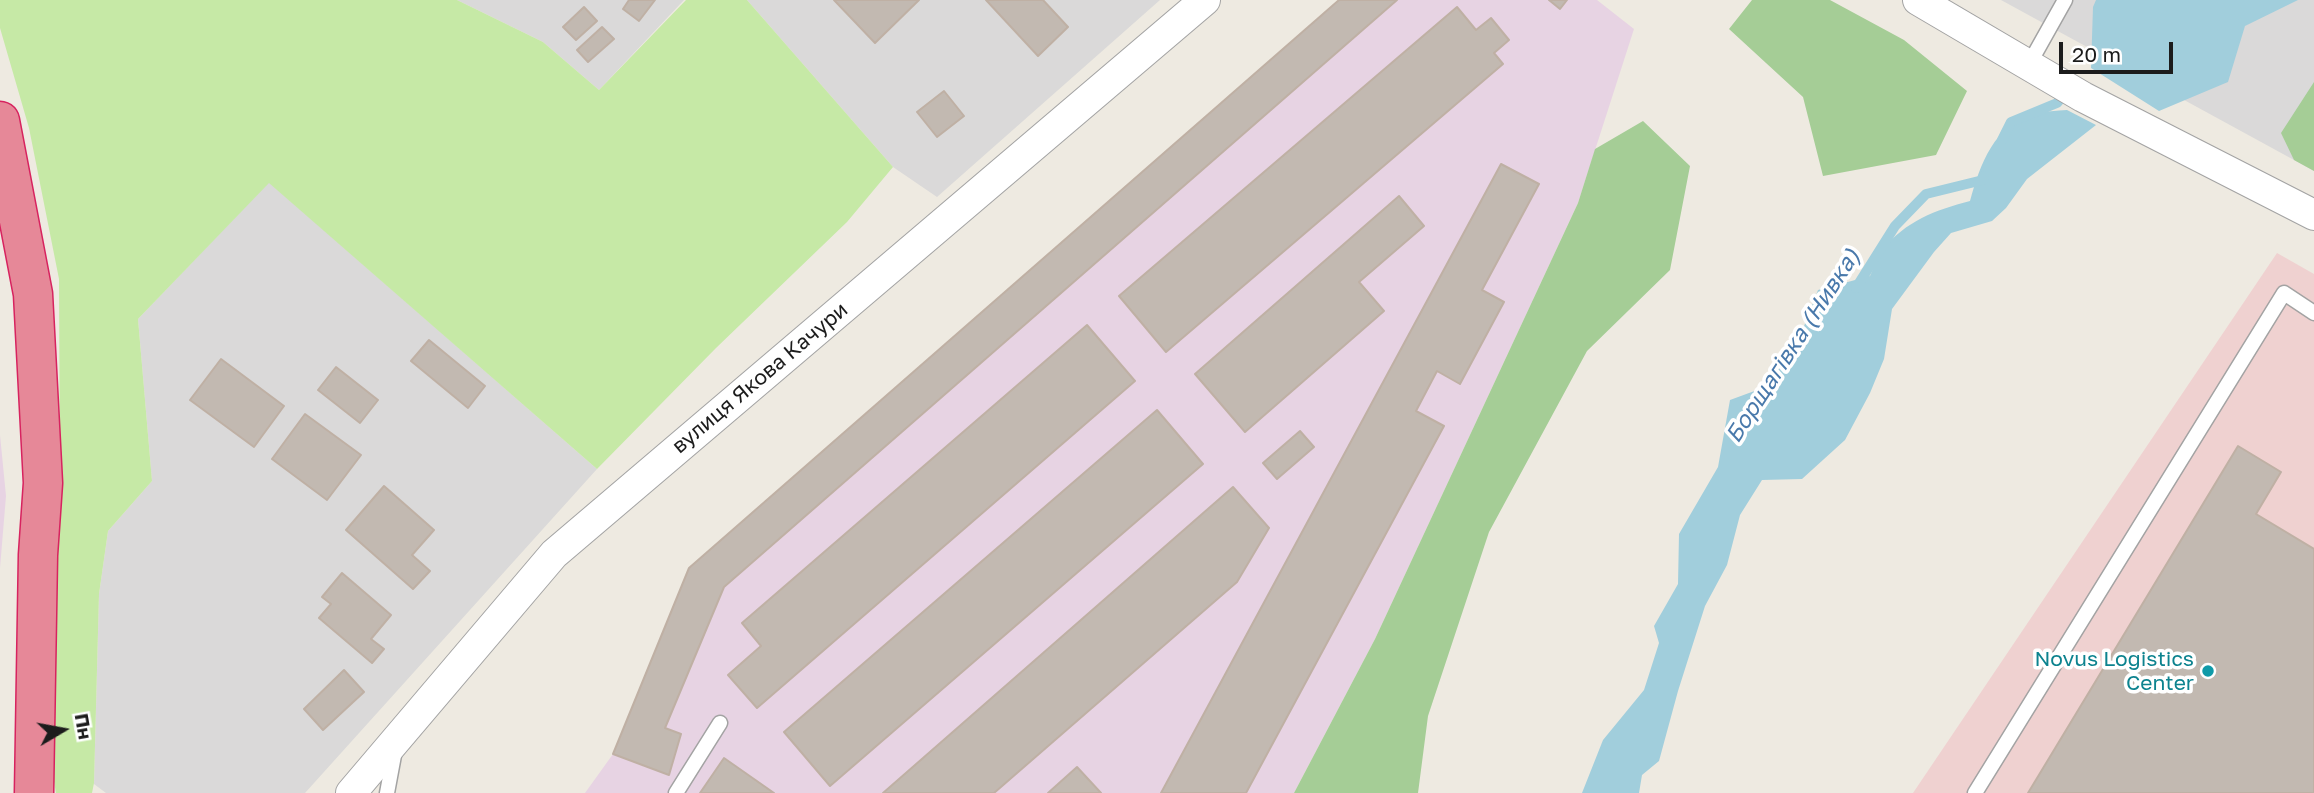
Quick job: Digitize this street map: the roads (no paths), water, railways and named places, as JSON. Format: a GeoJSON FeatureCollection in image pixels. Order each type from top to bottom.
{"type":"FeatureCollection","features":[{"type":"Feature","properties":{"kind":"highway"},"geometry":{"type":"LineString","coordinates":[[2,137],[33,295],[43,483],[38,555],[34,793]]}},
{"type":"Feature","properties":{"kind":"street","name":"вулиця Якова Качури"},"geometry":{"type":"LineString","coordinates":[[351,793],[554,554],[1205,0]]}},
{"type":"Feature","properties":{"kind":"street"},"geometry":{"type":"LineString","coordinates":[[1918,0],[2082,97],[2314,215]]}},
{"type":"Feature","properties":{"kind":"lane"},"geometry":{"type":"LineString","coordinates":[[2040,72],[2065,0]]}},
{"type":"Feature","properties":{"kind":"lane"},"geometry":{"type":"LineString","coordinates":[[1975,793],[2284,293],[2314,313]]}},
{"type":"Feature","properties":{"kind":"lane"},"geometry":{"type":"LineString","coordinates":[[676,793],[720,723]]}},
{"type":"Feature","properties":{"kind":"lane"},"geometry":{"type":"LineString","coordinates":[[387,793],[397,739]]}},
{"type":"Feature","properties":{"kind":"water"},"geometry":{"type":"Polygon","coordinates":[[[2096,0],[2298,0],[2245,26],[2228,82],[2159,111],[2091,68],[2093,7],[2096,0]]]}},
{"type":"Feature","properties":{"kind":"water"},"geometry":{"type":"Polygon","coordinates":[[[2067,110],[2096,125],[2027,179],[2006,208],[1992,221],[1951,233],[1892,309],[1884,359],[1870,393],[1845,440],[1802,479],[1762,480],[1740,515],[1727,565],[1705,606],[1659,761],[1642,775],[1639,793],[1582,793],[1603,740],[1644,690],[1659,643],[1654,626],[1678,584],[1679,534],[1718,467],[1730,400],[1768,386],[1801,334],[1818,290],[1870,276],[1882,250],[1901,231],[1933,213],[1970,201],[1984,160],[1999,136],[2009,126],[2035,113],[2067,110]]]}},
{"type":"Feature","properties":{"kind":"waterway","name":"Борщагівка (Нивка)"},"geometry":{"type":"LineString","coordinates":[[2002,140],[2011,122],[2057,103],[2067,91]]}},
{"type":"Feature","properties":{"kind":"waterway","name":"Борщагівка (Нивка)"},"geometry":{"type":"LineString","coordinates":[[1856,288],[1895,226],[1926,194],[1983,180],[1984,176]]}},
{"type":"Feature","properties":{"kind":"place","name":"Novus Logistics Center"},"geometry":{"type":"Point","coordinates":[2208,671]}}]}
